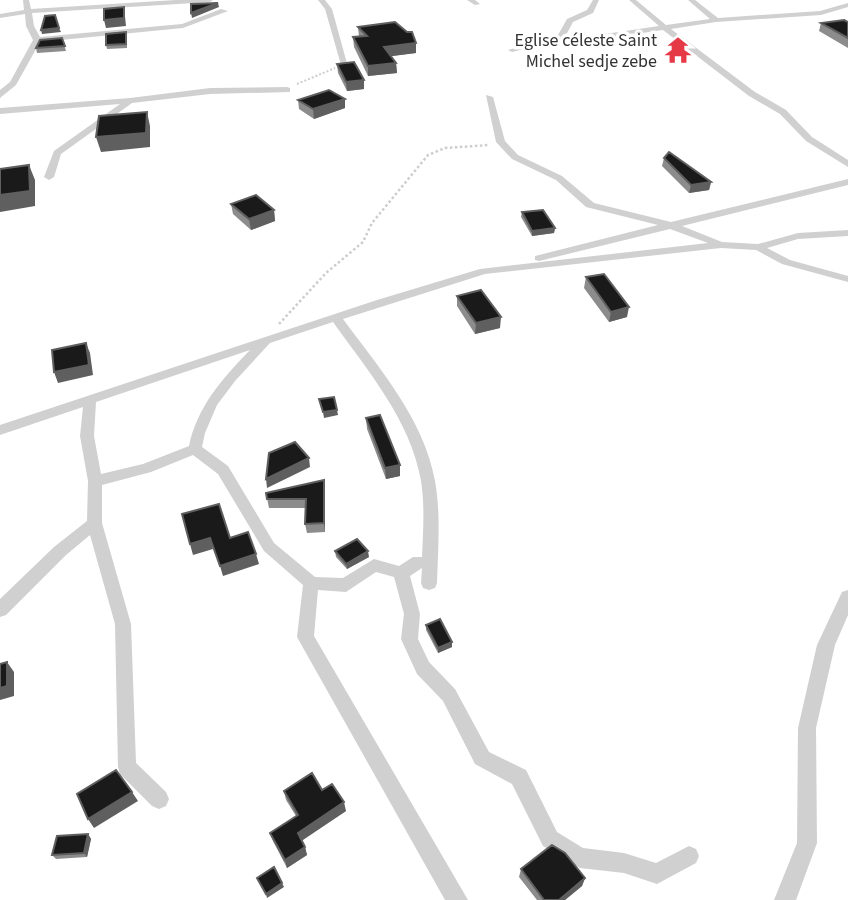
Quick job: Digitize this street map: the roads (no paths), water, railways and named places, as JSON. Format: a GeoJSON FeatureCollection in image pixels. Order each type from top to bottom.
{"type":"FeatureCollection","features":[{"type":"Feature","properties":{"kind":"street"},"geometry":{"type":"LineString","coordinates":[[0,16],[28,6],[58,0]]}},
{"type":"Feature","properties":{"kind":"street"},"geometry":{"type":"LineString","coordinates":[[28,6],[212,0],[226,13],[183,26],[37,40]]}},
{"type":"Feature","properties":{"kind":"street"},"geometry":{"type":"LineString","coordinates":[[321,0],[328,9],[345,65]]}},
{"type":"Feature","properties":{"kind":"street"},"geometry":{"type":"LineString","coordinates":[[532,47],[562,37],[569,21],[590,11],[596,0]]}},
{"type":"Feature","properties":{"kind":"street"},"geometry":{"type":"LineString","coordinates":[[632,0],[752,94],[783,112],[824,150],[848,164]]}},
{"type":"Feature","properties":{"kind":"street"},"geometry":{"type":"LineString","coordinates":[[691,0],[716,20]]}},
{"type":"Feature","properties":{"kind":"street"},"geometry":{"type":"LineString","coordinates":[[512,50],[716,20],[821,13],[848,5]]}},
{"type":"Feature","properties":{"kind":"street"},"geometry":{"type":"LineString","coordinates":[[28,6],[30,26],[37,40]]}},
{"type":"Feature","properties":{"kind":"street"},"geometry":{"type":"LineString","coordinates":[[821,13],[830,17]]}},
{"type":"Feature","properties":{"kind":"street"},"geometry":{"type":"LineString","coordinates":[[0,95],[13,83],[37,40]]}},
{"type":"Feature","properties":{"kind":"street"},"geometry":{"type":"LineString","coordinates":[[0,111],[130,101],[210,91],[286,90]]}},
{"type":"Feature","properties":{"kind":"street"},"geometry":{"type":"LineString","coordinates":[[489,97],[502,142],[515,157],[559,178],[590,205],[669,225],[721,245]]}},
{"type":"Feature","properties":{"kind":"street"},"geometry":{"type":"LineString","coordinates":[[49,177],[57,153],[130,101]]}},
{"type":"Feature","properties":{"kind":"street"},"geometry":{"type":"LineString","coordinates":[[0,430],[270,339],[484,271],[848,183]]}},
{"type":"Feature","properties":{"kind":"street"},"geometry":{"type":"LineString","coordinates":[[484,271],[721,245],[758,247],[798,236],[848,233]]}},
{"type":"Feature","properties":{"kind":"street"},"geometry":{"type":"LineString","coordinates":[[758,247],[786,262],[848,279]]}},
{"type":"Feature","properties":{"kind":"street"},"geometry":{"type":"LineString","coordinates":[[336,318],[371,367],[418,446],[428,478],[431,511],[429,583]]}},
{"type":"Feature","properties":{"kind":"street"},"geometry":{"type":"LineString","coordinates":[[195,449],[198,428],[213,399],[270,339]]}},
{"type":"Feature","properties":{"kind":"street"},"geometry":{"type":"LineString","coordinates":[[90,399],[87,436],[96,481],[94,523],[122,624],[127,767],[159,800]]}},
{"type":"Feature","properties":{"kind":"street"},"geometry":{"type":"LineString","coordinates":[[96,481],[146,468],[195,449]]}},
{"type":"Feature","properties":{"kind":"street"},"geometry":{"type":"LineString","coordinates":[[195,449],[223,470],[269,547],[311,583],[346,585],[374,565],[401,573],[419,562]]}},
{"type":"Feature","properties":{"kind":"street"},"geometry":{"type":"LineString","coordinates":[[0,610],[60,551],[94,523]]}},
{"type":"Feature","properties":{"kind":"street"},"geometry":{"type":"LineString","coordinates":[[401,573],[412,614],[409,639],[423,668],[449,695],[482,758],[519,778],[550,839],[580,858],[624,863],[657,874],[689,856]]}},
{"type":"Feature","properties":{"kind":"street"},"geometry":{"type":"LineString","coordinates":[[311,583],[305,637],[457,900]]}},
{"type":"Feature","properties":{"kind":"street"},"geometry":{"type":"LineString","coordinates":[[785,900],[807,843],[807,728],[826,645],[848,597]]}},
{"type":"Feature","properties":{"kind":"place","name":"Eglise céleste Saint Michel sedje zebe"},"geometry":{"type":"Point","coordinates":[678,50]}}]}
